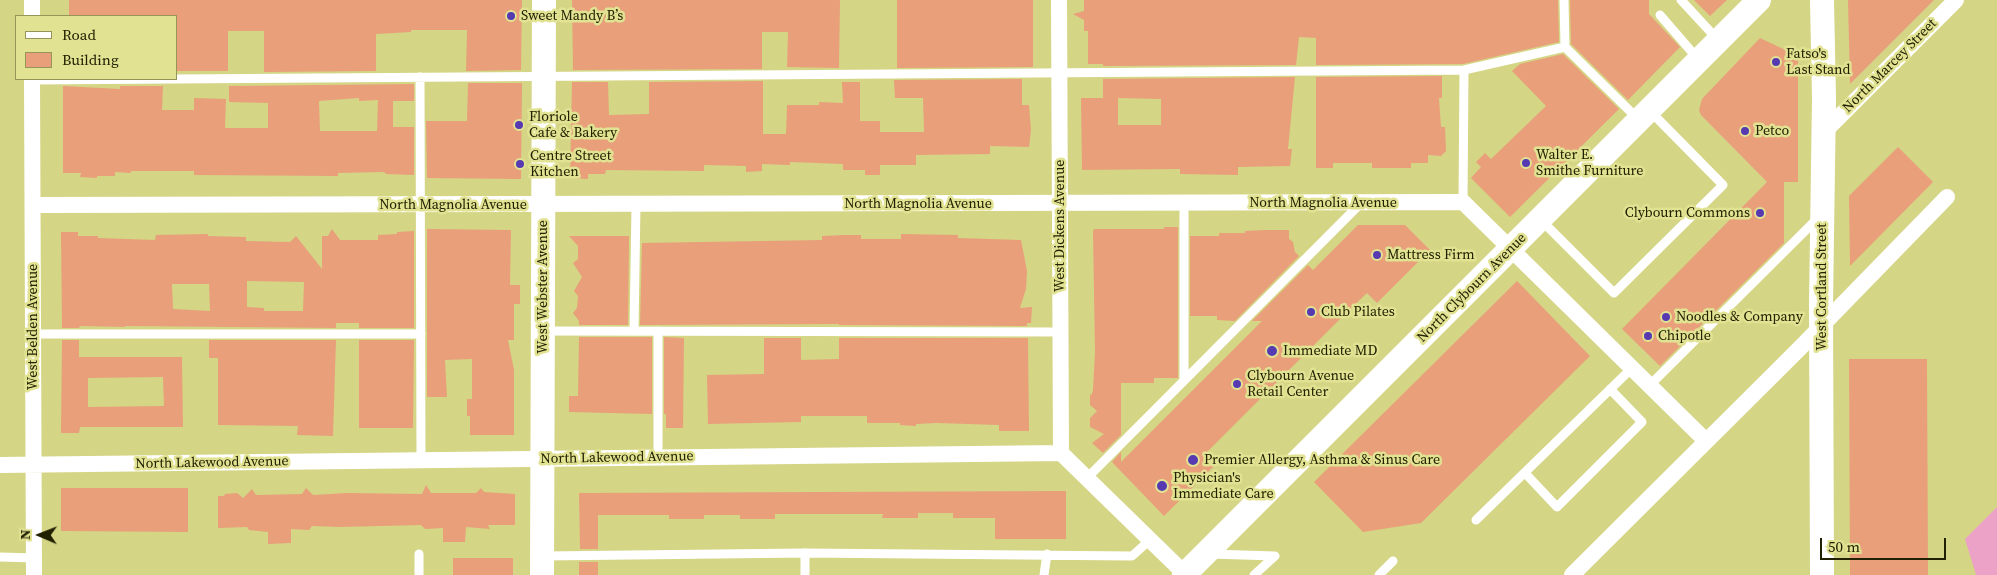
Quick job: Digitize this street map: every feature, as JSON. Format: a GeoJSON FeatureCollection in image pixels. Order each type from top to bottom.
{"type":"FeatureCollection","features":[{"type":"Feature","properties":{"kind":"main road","name":"West Webster Avenue"},"geometry":{"type":"LineString","coordinates":[[542,566],[544,0]]}},
{"type":"Feature","properties":{"kind":"main road","name":"North Clybourn Avenue"},"geometry":{"type":"LineString","coordinates":[[1185,574],[1759,0]]}},
{"type":"Feature","properties":{"kind":"main road","name":"West Cortland Street"},"geometry":{"type":"LineString","coordinates":[[1822,0],[1824,132],[1822,575]]}},
{"type":"Feature","properties":{"kind":"street"},"geometry":{"type":"LineString","coordinates":[[32,0],[32,15]]}},
{"type":"Feature","properties":{"kind":"street","name":"West Dickens Avenue"},"geometry":{"type":"LineString","coordinates":[[1059,0],[1061,453]]}},
{"type":"Feature","properties":{"kind":"street","name":"North Marcey Street"},"geometry":{"type":"LineString","coordinates":[[1824,132],[1956,0]]}},
{"type":"Feature","properties":{"kind":"street","name":"West Belden Avenue"},"geometry":{"type":"LineString","coordinates":[[32,80],[34,575]]}},
{"type":"Feature","properties":{"kind":"street"},"geometry":{"type":"LineString","coordinates":[[1572,575],[1822,326],[1947,197]]}},
{"type":"Feature","properties":{"kind":"street"},"geometry":{"type":"LineString","coordinates":[[1463,202],[1706,441]]}},
{"type":"Feature","properties":{"kind":"street","name":"North Magnolia Avenue"},"geometry":{"type":"LineString","coordinates":[[33,205],[1463,202]]}},
{"type":"Feature","properties":{"kind":"street"},"geometry":{"type":"LineString","coordinates":[[1061,453],[1185,574]]}},
{"type":"Feature","properties":{"kind":"street","name":"North Lakewood Avenue"},"geometry":{"type":"LineString","coordinates":[[0,465],[1061,453]]}},
{"type":"Feature","properties":{"kind":"lane"},"geometry":{"type":"LineString","coordinates":[[1541,220],[1614,293],[1723,185],[1565,47],[1564,0]]}},
{"type":"Feature","properties":{"kind":"lane"},"geometry":{"type":"LineString","coordinates":[[1680,0],[1719,41]]}},
{"type":"Feature","properties":{"kind":"lane"},"geometry":{"type":"LineString","coordinates":[[1660,15],[1700,61]]}},
{"type":"Feature","properties":{"kind":"lane"},"geometry":{"type":"LineString","coordinates":[[178,78],[1464,70],[1565,47]]}},
{"type":"Feature","properties":{"kind":"lane"},"geometry":{"type":"LineString","coordinates":[[1463,202],[1464,70]]}},
{"type":"Feature","properties":{"kind":"lane"},"geometry":{"type":"LineString","coordinates":[[420,77],[421,460]]}},
{"type":"Feature","properties":{"kind":"lane"},"geometry":{"type":"LineString","coordinates":[[1184,203],[1184,380]]}},
{"type":"Feature","properties":{"kind":"lane"},"geometry":{"type":"LineString","coordinates":[[1087,478],[1361,203]]}},
{"type":"Feature","properties":{"kind":"lane"},"geometry":{"type":"LineString","coordinates":[[634,331],[636,205]]}},
{"type":"Feature","properties":{"kind":"lane"},"geometry":{"type":"LineString","coordinates":[[1650,385],[1823,213]]}},
{"type":"Feature","properties":{"kind":"lane"},"geometry":{"type":"LineString","coordinates":[[542,331],[1060,332]]}},
{"type":"Feature","properties":{"kind":"lane"},"geometry":{"type":"LineString","coordinates":[[658,331],[658,458]]}},
{"type":"Feature","properties":{"kind":"lane"},"geometry":{"type":"LineString","coordinates":[[33,334],[421,334]]}},
{"type":"Feature","properties":{"kind":"lane"},"geometry":{"type":"LineString","coordinates":[[1476,520],[1632,368]]}},
{"type":"Feature","properties":{"kind":"lane"},"geometry":{"type":"LineString","coordinates":[[1525,473],[1556,507],[1642,422],[1610,389]]}},
{"type":"Feature","properties":{"kind":"lane"},"geometry":{"type":"LineString","coordinates":[[542,566],[805,553],[1132,556],[1150,540]]}},
{"type":"Feature","properties":{"kind":"lane"},"geometry":{"type":"LineString","coordinates":[[805,553],[805,575]]}},
{"type":"Feature","properties":{"kind":"lane"},"geometry":{"type":"LineString","coordinates":[[419,554],[419,575]]}},
{"type":"Feature","properties":{"kind":"lane"},"geometry":{"type":"LineString","coordinates":[[1044,575],[1047,554]]}},
{"type":"Feature","properties":{"kind":"lane"},"geometry":{"type":"LineString","coordinates":[[1205,554],[1275,556],[1254,575]]}},
{"type":"Feature","properties":{"kind":"lane"},"geometry":{"type":"LineString","coordinates":[[0,558],[34,558]]}},
{"type":"Feature","properties":{"kind":"lane"},"geometry":{"type":"LineString","coordinates":[[1379,575],[1393,561]]}},
{"type":"Feature","properties":{"kind":"shaded area"},"geometry":{"type":"Polygon","coordinates":[[[1997,507],[1997,575],[1976,575],[1965,539],[1997,507]]]}},
{"type":"Feature","properties":{"kind":"building"},"geometry":{"type":"Polygon","coordinates":[[[69,0],[522,0],[521,70],[466,71],[467,30],[411,30],[411,32],[376,34],[376,71],[264,72],[264,31],[228,31],[228,71],[178,71],[178,15],[69,15],[69,0]]]}},
{"type":"Feature","properties":{"kind":"building"},"geometry":{"type":"Polygon","coordinates":[[[572,0],[840,0],[839,68],[787,67],[788,32],[762,32],[762,69],[573,70],[572,0]]]}},
{"type":"Feature","properties":{"kind":"building"},"geometry":{"type":"Polygon","coordinates":[[[897,0],[1033,0],[1033,67],[897,68],[897,0]]]}},
{"type":"Feature","properties":{"kind":"building"},"geometry":{"type":"Polygon","coordinates":[[[1084,0],[1558,0],[1559,42],[1463,64],[1316,65],[1316,38],[1299,37],[1296,65],[1103,66],[1103,64],[1088,64],[1088,31],[1084,31],[1084,20],[1073,14],[1084,11],[1084,0]]]}},
{"type":"Feature","properties":{"kind":"building"},"geometry":{"type":"Polygon","coordinates":[[[1570,0],[1649,0],[1649,14],[1680,47],[1628,100],[1571,44],[1570,0]]]}},
{"type":"Feature","properties":{"kind":"building"},"geometry":{"type":"Polygon","coordinates":[[[1694,0],[1727,0],[1710,16],[1694,0]]]}},
{"type":"Feature","properties":{"kind":"building"},"geometry":{"type":"Polygon","coordinates":[[[1848,0],[1934,0],[1850,84],[1848,0]]]}},
{"type":"Feature","properties":{"kind":"building","name":"Clybourn Commons"},"geometry":{"type":"Polygon","coordinates":[[[1760,38],[1798,56],[1798,182],[1784,182],[1784,243],[1660,366],[1622,329],[1767,182],[1701,115],[1699,110],[1702,99],[1760,38]]]}},
{"type":"Feature","properties":{"kind":"building"},"geometry":{"type":"Polygon","coordinates":[[[1563,54],[1619,109],[1510,217],[1471,178],[1481,167],[1476,162],[1485,153],[1491,159],[1546,106],[1512,71],[1520,64],[1563,54]]]}},
{"type":"Feature","properties":{"kind":"building"},"geometry":{"type":"Polygon","coordinates":[[[1442,76],[1442,98],[1439,98],[1441,127],[1445,127],[1446,151],[1441,156],[1428,155],[1428,163],[1411,163],[1411,168],[1372,168],[1372,163],[1333,163],[1333,168],[1316,168],[1316,77],[1442,76]]]}},
{"type":"Feature","properties":{"kind":"building"},"geometry":{"type":"Polygon","coordinates":[[[1295,77],[1288,149],[1292,149],[1290,166],[1238,167],[1238,175],[1180,174],[1180,169],[1082,170],[1081,98],[1103,98],[1103,79],[1295,77]],[[1118,98],[1118,125],[1161,125],[1161,99],[1118,98]]]}},
{"type":"Feature","properties":{"kind":"building"},"geometry":{"type":"Polygon","coordinates":[[[1022,79],[1022,105],[1029,105],[1031,130],[1029,147],[990,146],[990,154],[916,155],[916,165],[880,165],[880,175],[865,175],[865,170],[843,170],[843,164],[790,162],[790,165],[762,164],[762,171],[746,172],[746,166],[704,165],[704,171],[606,170],[605,174],[588,174],[588,179],[570,178],[572,82],[608,82],[609,115],[649,114],[649,82],[763,81],[763,134],[786,134],[787,105],[819,105],[819,102],[843,103],[842,82],[860,82],[860,121],[880,121],[880,132],[924,132],[923,98],[895,98],[894,80],[1022,79]]]}},
{"type":"Feature","properties":{"kind":"building"},"geometry":{"type":"Polygon","coordinates":[[[468,83],[522,83],[521,179],[427,178],[426,121],[467,121],[468,83]]]}},
{"type":"Feature","properties":{"kind":"building"},"geometry":{"type":"Polygon","coordinates":[[[414,84],[414,101],[393,101],[393,127],[414,127],[414,175],[386,174],[384,172],[338,173],[338,176],[194,175],[194,171],[132,171],[130,173],[115,172],[115,176],[97,176],[97,178],[80,177],[81,173],[63,173],[63,86],[120,89],[120,86],[163,86],[162,110],[194,110],[194,98],[226,99],[225,128],[268,128],[268,103],[229,102],[229,86],[414,84]],[[359,98],[319,101],[320,131],[377,131],[378,100],[359,101],[359,98]]]}},
{"type":"Feature","properties":{"kind":"building"},"geometry":{"type":"Polygon","coordinates":[[[1898,147],[1933,182],[1850,266],[1849,196],[1898,147]]]}},
{"type":"Feature","properties":{"kind":"building","name":"Clybourn Avenue Retail Center"},"geometry":{"type":"Polygon","coordinates":[[[1358,225],[1405,225],[1430,250],[1377,303],[1367,293],[1206,453],[1217,463],[1164,516],[1112,462],[1121,452],[1121,462],[1262,321],[1252,321],[1308,265],[1313,270],[1358,225]]]}},
{"type":"Feature","properties":{"kind":"building"},"geometry":{"type":"Polygon","coordinates":[[[1164,227],[1178,227],[1178,378],[1154,378],[1154,383],[1121,383],[1121,435],[1103,453],[1092,443],[1104,434],[1090,427],[1090,418],[1097,411],[1090,405],[1090,395],[1093,390],[1095,352],[1093,232],[1094,229],[1164,229],[1164,227]]]}},
{"type":"Feature","properties":{"kind":"building"},"geometry":{"type":"Polygon","coordinates":[[[332,229],[340,240],[378,240],[378,235],[414,231],[414,328],[359,328],[359,323],[336,323],[336,328],[80,326],[79,328],[62,328],[61,232],[78,232],[78,236],[98,236],[98,238],[155,240],[156,235],[208,234],[208,236],[246,237],[246,241],[290,242],[296,236],[322,269],[322,236],[328,236],[332,229]],[[247,281],[247,307],[264,308],[264,311],[303,311],[304,282],[247,281]],[[172,284],[173,309],[210,311],[209,284],[172,284]]]}},
{"type":"Feature","properties":{"kind":"building"},"geometry":{"type":"Polygon","coordinates":[[[427,229],[511,230],[510,285],[520,285],[520,304],[514,304],[514,340],[508,340],[514,370],[514,435],[470,435],[470,416],[467,416],[467,399],[472,399],[472,359],[445,360],[447,397],[427,397],[427,229]]]}},
{"type":"Feature","properties":{"kind":"building"},"geometry":{"type":"Polygon","coordinates":[[[1289,230],[1289,239],[1293,242],[1295,252],[1299,256],[1235,321],[1217,320],[1217,316],[1190,316],[1190,236],[1219,236],[1219,233],[1245,233],[1245,231],[1289,230]]]}},
{"type":"Feature","properties":{"kind":"building"},"geometry":{"type":"Polygon","coordinates":[[[901,234],[958,235],[958,238],[1021,240],[1027,271],[1026,289],[1020,308],[1032,307],[1031,323],[1027,323],[1027,326],[839,324],[640,325],[642,243],[822,240],[822,236],[845,235],[861,235],[861,239],[901,239],[901,234]]]}},
{"type":"Feature","properties":{"kind":"building"},"geometry":{"type":"Polygon","coordinates":[[[569,236],[629,236],[628,325],[579,325],[579,321],[573,313],[577,308],[578,296],[574,291],[582,277],[573,263],[578,259],[578,246],[569,236]]]}},
{"type":"Feature","properties":{"kind":"building"},"geometry":{"type":"Polygon","coordinates":[[[1517,281],[1590,356],[1421,523],[1363,532],[1314,482],[1517,281]]]}},
{"type":"Feature","properties":{"kind":"building"},"geometry":{"type":"Polygon","coordinates":[[[579,337],[652,337],[652,414],[569,412],[569,396],[578,396],[579,337]]]}},
{"type":"Feature","properties":{"kind":"building"},"geometry":{"type":"Polygon","coordinates":[[[664,337],[684,338],[683,428],[666,428],[666,414],[664,414],[664,337]]]}},
{"type":"Feature","properties":{"kind":"building"},"geometry":{"type":"Polygon","coordinates":[[[764,338],[801,338],[801,360],[839,359],[839,338],[1028,338],[1029,431],[999,431],[999,425],[937,423],[916,424],[916,426],[900,425],[900,423],[867,423],[867,416],[801,416],[801,422],[708,424],[707,375],[764,374],[764,338]]]}},
{"type":"Feature","properties":{"kind":"building"},"geometry":{"type":"Polygon","coordinates":[[[62,340],[79,340],[79,357],[182,357],[183,427],[80,427],[79,433],[61,433],[62,340]],[[163,377],[88,378],[88,407],[164,406],[163,377]]]}},
{"type":"Feature","properties":{"kind":"building"},"geometry":{"type":"Polygon","coordinates":[[[209,340],[336,340],[333,436],[297,435],[298,426],[218,425],[218,358],[209,358],[209,340]]]}},
{"type":"Feature","properties":{"kind":"building"},"geometry":{"type":"Polygon","coordinates":[[[359,340],[414,340],[413,428],[359,428],[359,340]]]}},
{"type":"Feature","properties":{"kind":"building"},"geometry":{"type":"Polygon","coordinates":[[[1849,359],[1927,359],[1928,575],[1850,575],[1849,359]]]}},
{"type":"Feature","properties":{"kind":"building"},"geometry":{"type":"Polygon","coordinates":[[[426,485],[431,493],[476,493],[481,488],[484,492],[515,494],[515,525],[488,525],[490,529],[466,527],[465,542],[443,542],[443,528],[425,529],[421,525],[312,526],[309,530],[291,529],[291,543],[268,544],[268,532],[249,530],[247,527],[218,528],[218,496],[224,496],[225,494],[237,493],[243,498],[252,489],[256,495],[302,494],[306,488],[313,495],[347,493],[422,494],[426,485]]]}},
{"type":"Feature","properties":{"kind":"building"},"geometry":{"type":"Polygon","coordinates":[[[61,488],[188,488],[188,532],[61,531],[61,488]]]}},
{"type":"Feature","properties":{"kind":"building"},"geometry":{"type":"Polygon","coordinates":[[[1066,491],[1066,539],[995,539],[995,518],[953,518],[953,513],[918,513],[918,518],[882,518],[883,514],[775,514],[775,519],[740,519],[740,515],[704,515],[704,519],[669,519],[669,515],[598,515],[598,549],[580,549],[579,493],[1066,491]]]}},
{"type":"Feature","properties":{"kind":"building"},"geometry":{"type":"Polygon","coordinates":[[[453,558],[513,558],[513,575],[453,575],[453,558]]]}},
{"type":"Feature","properties":{"kind":"building"},"geometry":{"type":"Polygon","coordinates":[[[579,562],[598,562],[598,575],[579,575],[579,562]]]}},
{"type":"Feature","properties":{"kind":"place","name":"Sweet Mandy B’s"},"geometry":{"type":"Point","coordinates":[511,16]}},
{"type":"Feature","properties":{"kind":"place","name":"Fatso's Last Stand"},"geometry":{"type":"Point","coordinates":[1776,62]}},
{"type":"Feature","properties":{"kind":"place","name":"Floriole Cafe & Bakery"},"geometry":{"type":"Point","coordinates":[519,125]}},
{"type":"Feature","properties":{"kind":"place","name":"Petco"},"geometry":{"type":"Point","coordinates":[1745,131]}},
{"type":"Feature","properties":{"kind":"place","name":"Walter E. Smithe Furniture"},"geometry":{"type":"Point","coordinates":[1526,163]}},
{"type":"Feature","properties":{"kind":"place","name":"Centre Street Kitchen"},"geometry":{"type":"Point","coordinates":[520,164]}},
{"type":"Feature","properties":{"kind":"place","name":"Clybourn Commons"},"geometry":{"type":"Point","coordinates":[1760,213]}},
{"type":"Feature","properties":{"kind":"place","name":"Mattress Firm"},"geometry":{"type":"Point","coordinates":[1377,255]}},
{"type":"Feature","properties":{"kind":"place","name":"Club Pilates"},"geometry":{"type":"Point","coordinates":[1311,312]}},
{"type":"Feature","properties":{"kind":"place","name":"Noodles & Company"},"geometry":{"type":"Point","coordinates":[1666,317]}},
{"type":"Feature","properties":{"kind":"place","name":"Chipotle"},"geometry":{"type":"Point","coordinates":[1648,336]}},
{"type":"Feature","properties":{"kind":"place","name":"Immediate MD"},"geometry":{"type":"Point","coordinates":[1272,351]}},
{"type":"Feature","properties":{"kind":"place","name":"Clybourn Avenue Retail Center"},"geometry":{"type":"Point","coordinates":[1237,384]}},
{"type":"Feature","properties":{"kind":"place","name":"Premier Allergy, Asthma & Sinus Care"},"geometry":{"type":"Point","coordinates":[1193,460]}},
{"type":"Feature","properties":{"kind":"place","name":"Physician's Immediate Care"},"geometry":{"type":"Point","coordinates":[1162,486]}}]}
